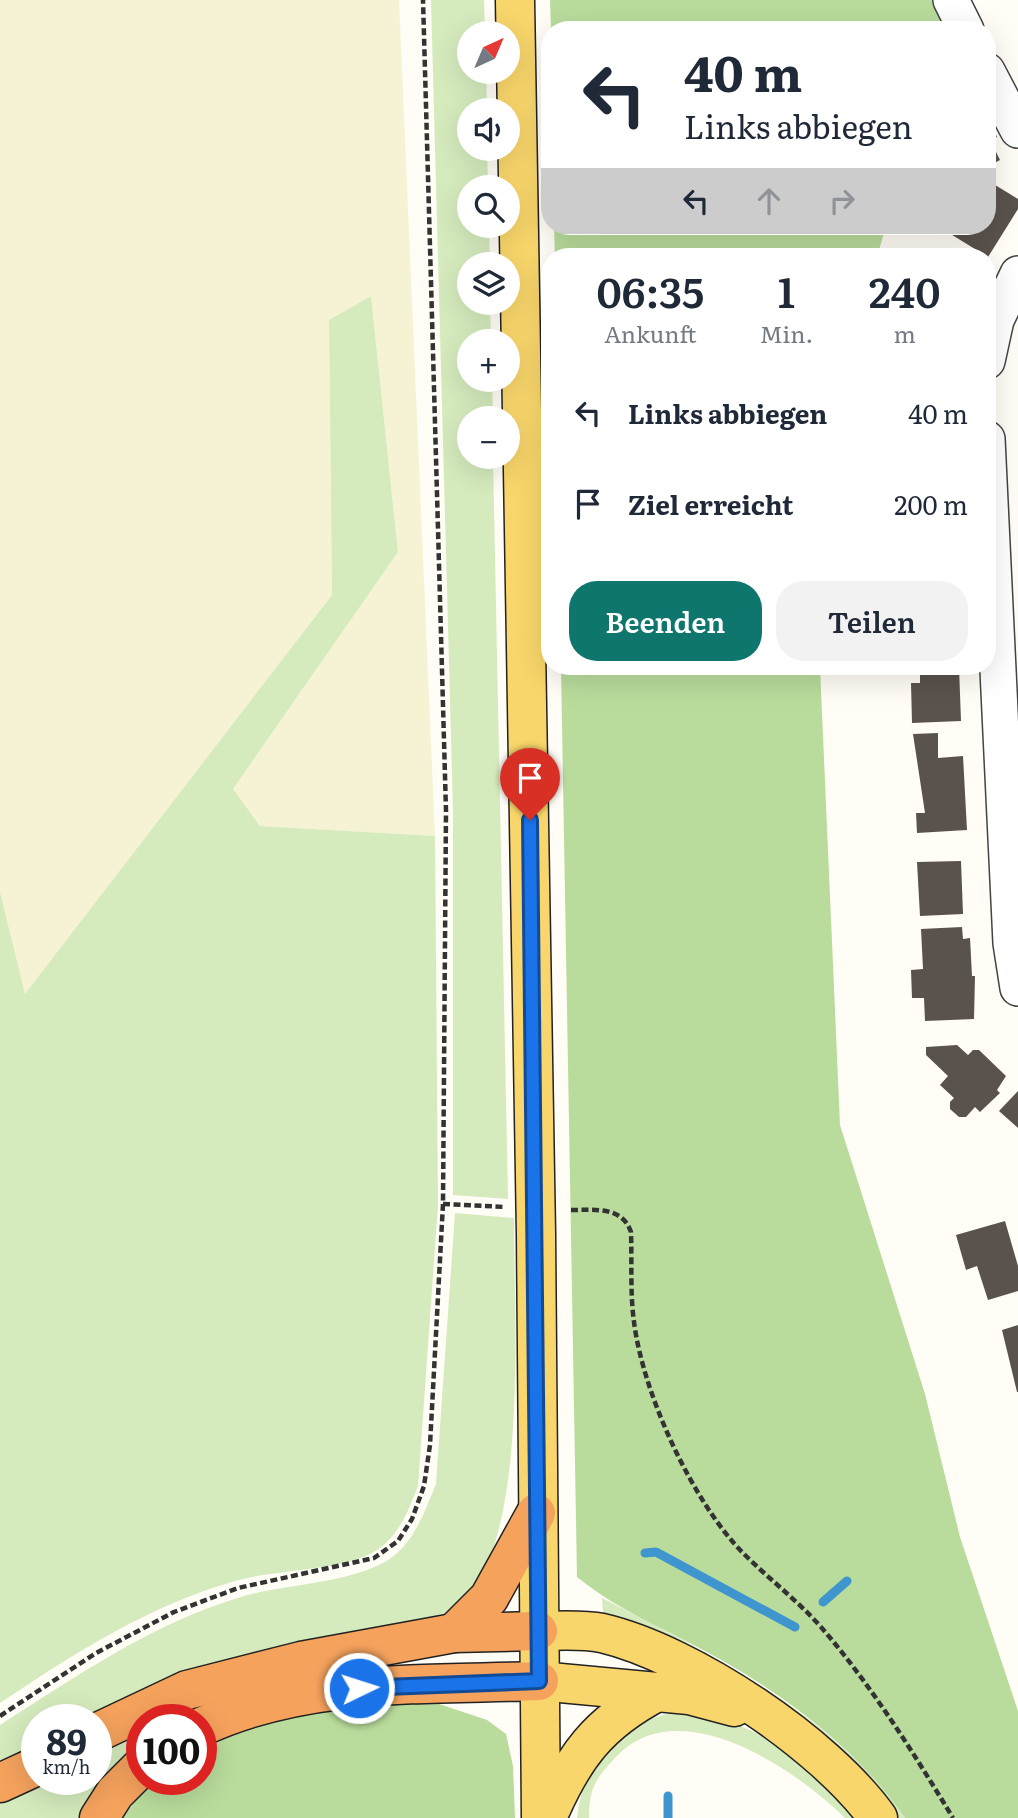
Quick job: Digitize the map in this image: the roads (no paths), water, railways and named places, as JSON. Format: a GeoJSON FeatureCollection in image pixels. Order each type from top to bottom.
{"type":"FeatureCollection","features":[{"type":"Feature","properties":{"kind":"highway"},"geometry":{"type":"LineString","coordinates":[[454,1633],[489,1598],[536,1513]]}},
{"type":"Feature","properties":{"kind":"highway"},"geometry":{"type":"LineString","coordinates":[[112,1725],[187,1690],[229,1678],[454,1633],[538,1631]]}},
{"type":"Feature","properties":{"kind":"highway"},"geometry":{"type":"LineString","coordinates":[[217,1720],[239,1711],[338,1689],[539,1681]]}},
{"type":"Feature","properties":{"kind":"highway"},"geometry":{"type":"LineString","coordinates":[[0,1783],[21,1773]]}},
{"type":"Feature","properties":{"kind":"highway"},"geometry":{"type":"LineString","coordinates":[[99,1818],[126,1783]]}},
{"type":"Feature","properties":{"kind":"main road"},"geometry":{"type":"LineString","coordinates":[[515,0],[535,1179],[536,1513],[541,1818]]}},
{"type":"Feature","properties":{"kind":"main road"},"geometry":{"type":"LineString","coordinates":[[538,1631],[600,1633],[642,1645],[700,1672],[820,1756],[878,1818]]}},
{"type":"Feature","properties":{"kind":"main road"},"geometry":{"type":"LineString","coordinates":[[539,1681],[689,1695],[764,1715]]}},
{"type":"Feature","properties":{"kind":"main road"},"geometry":{"type":"LineString","coordinates":[[547,1818],[574,1762],[595,1734],[630,1706],[657,1692]]}},
{"type":"Feature","properties":{"kind":"street"},"geometry":{"type":"LineString","coordinates":[[951,0],[962,21]]}},
{"type":"Feature","properties":{"kind":"street"},"geometry":{"type":"LineString","coordinates":[[996,88],[1018,130]]}},
{"type":"Feature","properties":{"kind":"street"},"geometry":{"type":"LineString","coordinates":[[996,320],[1018,274]]}},
{"type":"Feature","properties":{"kind":"street"},"geometry":{"type":"LineString","coordinates":[[996,620],[1012,943],[1018,988]]}},
{"type":"Feature","properties":{"kind":"waterway"},"geometry":{"type":"LineString","coordinates":[[645,1553],[656,1552],[795,1627]]}},
{"type":"Feature","properties":{"kind":"waterway"},"geometry":{"type":"LineString","coordinates":[[823,1602],[847,1581]]}},
{"type":"Feature","properties":{"kind":"waterway"},"geometry":{"type":"LineString","coordinates":[[668,1796],[668,1818]]}}]}
